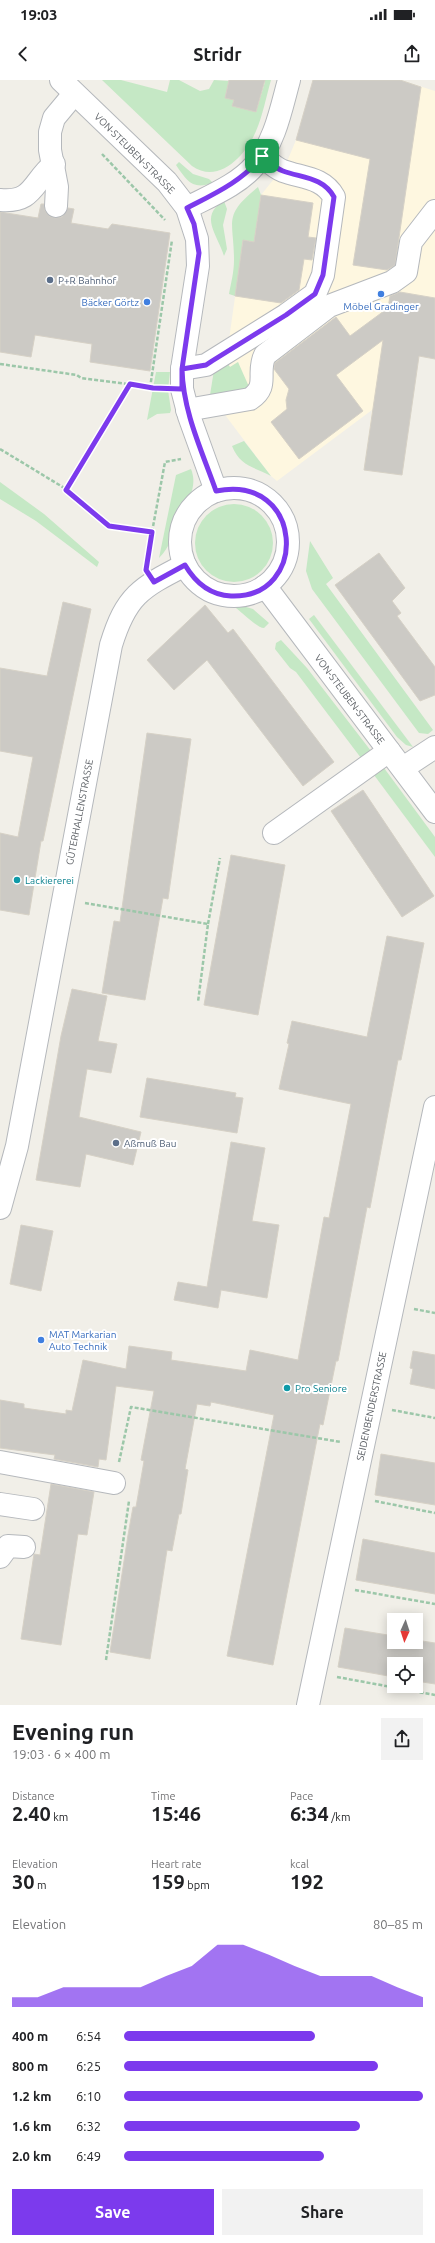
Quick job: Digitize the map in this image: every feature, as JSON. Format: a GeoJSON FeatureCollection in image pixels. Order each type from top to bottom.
{"type":"FeatureCollection","features":[{"type":"Feature","properties":{"kind":"street"},"geometry":{"type":"LineString","coordinates":[[187,208],[237,180],[247,173],[262,156],[275,130],[289,80]]}},
{"type":"Feature","properties":{"kind":"street"},"geometry":{"type":"LineString","coordinates":[[56,206],[54,164],[49,141],[54,118],[68,87]]}},
{"type":"Feature","properties":{"kind":"street","name":"VON-STEUBEN-STRASSE"},"geometry":{"type":"LineString","coordinates":[[68,87],[167,182],[187,208],[194,224],[199,253],[182,379],[187,410],[216,491]]}},
{"type":"Feature","properties":{"kind":"street"},"geometry":{"type":"LineString","coordinates":[[182,379],[286,315],[315,294],[323,275],[334,197],[325,185],[318,180],[282,170],[262,156]]}},
{"type":"Feature","properties":{"kind":"street"},"geometry":{"type":"LineString","coordinates":[[0,200],[21,199],[30,194],[44,172],[54,164]]}},
{"type":"Feature","properties":{"kind":"street"},"geometry":{"type":"LineString","coordinates":[[187,410],[250,399],[258,394],[262,384],[261,365],[265,355],[329,306],[392,282],[406,272],[411,242],[435,211]]}},
{"type":"Feature","properties":{"kind":"street"},"geometry":{"type":"LineString","coordinates":[[235,488],[255,493],[272,504],[283,521],[288,542],[287,552],[279,571],[265,586],[246,594],[225,595],[206,588],[197,582],[185,565],[180,546],[182,527],[186,518],[198,502],[216,491],[235,488]]}},
{"type":"Feature","properties":{"kind":"street","name":"GÜTERHALLENSTRASSE"},"geometry":{"type":"LineString","coordinates":[[0,1208],[17,1146],[110,645],[119,619],[127,605],[154,582],[185,565]]}},
{"type":"Feature","properties":{"kind":"street","name":"VON-STEUBEN-STRASSE"},"geometry":{"type":"LineString","coordinates":[[265,586],[435,812]]}},
{"type":"Feature","properties":{"kind":"street"},"geometry":{"type":"LineString","coordinates":[[403,768],[435,747]]}},
{"type":"Feature","properties":{"kind":"street"},"geometry":{"type":"LineString","coordinates":[[274,833],[389,751]]}},
{"type":"Feature","properties":{"kind":"street","name":"SEIDENBENDERSTRASSE"},"geometry":{"type":"LineString","coordinates":[[308,1705],[435,1107]]}},
{"type":"Feature","properties":{"kind":"street"},"geometry":{"type":"LineString","coordinates":[[0,1462],[114,1483]]}},
{"type":"Feature","properties":{"kind":"street"},"geometry":{"type":"LineString","coordinates":[[0,1504],[34,1509]]}},
{"type":"Feature","properties":{"kind":"street"},"geometry":{"type":"LineString","coordinates":[[0,1557],[8,1546],[24,1547]]}},
{"type":"Feature","properties":{"kind":"path"},"geometry":{"type":"LineString","coordinates":[[98,149],[166,220]]}},
{"type":"Feature","properties":{"kind":"path"},"geometry":{"type":"LineString","coordinates":[[150,388],[156,365],[173,233]]}},
{"type":"Feature","properties":{"kind":"path"},"geometry":{"type":"LineString","coordinates":[[0,364],[150,388],[182,379]]}},
{"type":"Feature","properties":{"kind":"path"},"geometry":{"type":"LineString","coordinates":[[66,490],[130,384]]}},
{"type":"Feature","properties":{"kind":"path"},"geometry":{"type":"LineString","coordinates":[[0,449],[66,490],[109,526],[152,532]]}},
{"type":"Feature","properties":{"kind":"path"},"geometry":{"type":"LineString","coordinates":[[154,582],[146,570],[166,462],[186,458]]}},
{"type":"Feature","properties":{"kind":"path"},"geometry":{"type":"LineString","coordinates":[[198,1002],[208,924],[220,858]]}},
{"type":"Feature","properties":{"kind":"path"},"geometry":{"type":"LineString","coordinates":[[63,899],[208,924]]}},
{"type":"Feature","properties":{"kind":"path"},"geometry":{"type":"LineString","coordinates":[[106,1660],[129,1498],[114,1483],[132,1407],[363,1446]]}},
{"type":"Feature","properties":{"kind":"path"},"geometry":{"type":"LineString","coordinates":[[371,1407],[435,1418]]}},
{"type":"Feature","properties":{"kind":"path"},"geometry":{"type":"LineString","coordinates":[[352,1497],[435,1513]]}},
{"type":"Feature","properties":{"kind":"path"},"geometry":{"type":"LineString","coordinates":[[333,1586],[435,1604]]}},
{"type":"Feature","properties":{"kind":"path"},"geometry":{"type":"LineString","coordinates":[[314,1673],[435,1695]]}},
{"type":"Feature","properties":{"kind":"shaded area","name":"Möbel Gradinger"},"geometry":{"type":"Polygon","coordinates":[[[385,80],[400,80],[435,91],[435,359],[419,356],[402,475],[364,470],[372,410],[277,481],[271,476],[210,395],[248,394],[238,362],[230,367],[226,361],[243,240],[253,242],[261,195],[286,164],[296,140],[369,159],[385,80]]]}},
{"type":"Feature","properties":{"kind":"green space"},"geometry":{"type":"Polygon","coordinates":[[[102,80],[121,80],[167,92],[170,80],[179,80],[200,91],[209,89],[214,80],[229,81],[225,98],[234,100],[233,106],[256,112],[265,82],[260,80],[271,80],[261,119],[246,149],[230,165],[221,170],[212,172],[202,171],[192,166],[102,80]]]}},
{"type":"Feature","properties":{"kind":"green space"},"geometry":{"type":"Polygon","coordinates":[[[179,162],[193,174],[209,179],[213,183],[206,185],[195,185],[191,183],[183,176],[176,165],[179,162]]]}},
{"type":"Feature","properties":{"kind":"green space"},"geometry":{"type":"Polygon","coordinates":[[[258,187],[261,195],[254,242],[243,240],[235,296],[229,294],[234,264],[232,219],[239,205],[258,187]]]}},
{"type":"Feature","properties":{"kind":"green space"},"geometry":{"type":"Polygon","coordinates":[[[224,201],[227,209],[223,225],[227,249],[224,256],[212,226],[211,219],[212,213],[216,207],[224,201]]]}},
{"type":"Feature","properties":{"kind":"green space"},"geometry":{"type":"Polygon","coordinates":[[[226,361],[230,367],[238,362],[250,389],[249,394],[210,395],[214,370],[226,361]]]}},
{"type":"Feature","properties":{"kind":"green space"},"geometry":{"type":"Polygon","coordinates":[[[156,372],[170,372],[168,390],[171,410],[170,413],[157,414],[147,420],[156,372]]]}},
{"type":"Feature","properties":{"kind":"green space"},"geometry":{"type":"Polygon","coordinates":[[[244,441],[271,476],[243,462],[235,453],[232,446],[244,441]]]}},
{"type":"Feature","properties":{"kind":"green space"},"geometry":{"type":"Polygon","coordinates":[[[191,469],[193,483],[190,496],[178,520],[169,545],[159,558],[176,475],[191,469]]]}},
{"type":"Feature","properties":{"kind":"green space"},"geometry":{"type":"Polygon","coordinates":[[[0,482],[44,514],[99,562],[97,567],[36,521],[0,499],[0,482]]]}},
{"type":"Feature","properties":{"kind":"green space"},"geometry":{"type":"Polygon","coordinates":[[[234,504],[249,507],[256,511],[266,521],[270,528],[273,543],[270,558],[266,565],[256,575],[249,579],[234,582],[219,579],[212,575],[202,565],[198,558],[195,543],[198,528],[202,521],[212,511],[219,507],[234,504]]]}},
{"type":"Feature","properties":{"kind":"green space"},"geometry":{"type":"Polygon","coordinates":[[[310,541],[333,578],[326,584],[433,730],[428,734],[419,733],[312,589],[306,571],[310,541]]]}},
{"type":"Feature","properties":{"kind":"green space"},"geometry":{"type":"Polygon","coordinates":[[[233,603],[253,609],[269,623],[264,628],[257,625],[233,606],[233,603]]]}},
{"type":"Feature","properties":{"kind":"green space"},"geometry":{"type":"Polygon","coordinates":[[[314,615],[413,747],[406,745],[397,737],[309,619],[314,615]]]}},
{"type":"Feature","properties":{"kind":"green space"},"geometry":{"type":"Polygon","coordinates":[[[281,640],[307,668],[371,751],[361,758],[296,672],[290,668],[275,649],[276,643],[281,640]]]}},
{"type":"Feature","properties":{"kind":"green space"},"geometry":{"type":"Polygon","coordinates":[[[384,768],[435,837],[435,857],[374,775],[384,768]]]}},
{"type":"Feature","properties":{"kind":"building"},"geometry":{"type":"Polygon","coordinates":[[[229,80],[265,80],[256,112],[232,106],[234,100],[225,98],[229,80]]]}},
{"type":"Feature","properties":{"kind":"building"},"geometry":{"type":"Polygon","coordinates":[[[313,80],[400,80],[421,87],[395,265],[387,270],[353,265],[370,159],[296,140],[313,80]]]}},
{"type":"Feature","properties":{"kind":"building"},"geometry":{"type":"Polygon","coordinates":[[[261,195],[313,203],[308,237],[316,238],[312,260],[304,259],[299,290],[281,303],[235,296],[243,240],[254,242],[261,195]]]}},
{"type":"Feature","properties":{"kind":"building"},"geometry":{"type":"Polygon","coordinates":[[[41,204],[44,204],[45,211],[49,216],[55,218],[62,217],[68,208],[74,209],[71,223],[108,229],[112,224],[170,233],[150,371],[90,362],[92,344],[35,335],[31,357],[0,352],[0,212],[38,218],[41,204]]]}},
{"type":"Feature","properties":{"kind":"building"},"geometry":{"type":"Polygon","coordinates":[[[400,292],[435,298],[435,359],[419,356],[402,475],[364,470],[383,340],[336,375],[363,411],[299,459],[271,422],[287,409],[286,400],[289,389],[274,369],[275,363],[336,317],[350,336],[388,308],[390,296],[400,292]]]}},
{"type":"Feature","properties":{"kind":"building"},"geometry":{"type":"Polygon","coordinates":[[[379,553],[405,588],[392,601],[401,613],[397,616],[435,667],[435,695],[420,701],[335,585],[379,553]]]}},
{"type":"Feature","properties":{"kind":"building"},"geometry":{"type":"Polygon","coordinates":[[[63,602],[91,609],[43,841],[41,841],[29,915],[0,910],[0,833],[18,837],[33,757],[0,751],[0,668],[47,676],[63,602]]]}},
{"type":"Feature","properties":{"kind":"building"},"geometry":{"type":"Polygon","coordinates":[[[205,605],[228,633],[233,629],[334,762],[303,786],[207,660],[174,690],[147,660],[205,605]]]}},
{"type":"Feature","properties":{"kind":"building"},"geometry":{"type":"Polygon","coordinates":[[[147,733],[191,739],[168,899],[163,898],[145,1000],[102,993],[114,921],[120,922],[147,733]]]}},
{"type":"Feature","properties":{"kind":"building"},"geometry":{"type":"Polygon","coordinates":[[[363,790],[434,896],[402,917],[331,811],[363,790]]]}},
{"type":"Feature","properties":{"kind":"building"},"geometry":{"type":"Polygon","coordinates":[[[231,855],[285,865],[258,1015],[204,1005],[231,855]]]}},
{"type":"Feature","properties":{"kind":"building"},"geometry":{"type":"Polygon","coordinates":[[[387,936],[424,943],[401,1060],[398,1060],[370,1208],[367,1207],[338,1361],[336,1361],[323,1425],[320,1424],[273,1665],[227,1656],[274,1415],[211,1402],[210,1406],[197,1404],[185,1469],[188,1470],[181,1514],[179,1514],[172,1551],[167,1550],[150,1659],[110,1652],[128,1535],[133,1507],[136,1507],[144,1461],[141,1460],[154,1391],[116,1386],[106,1460],[99,1459],[98,1467],[54,1459],[55,1455],[0,1448],[0,1400],[24,1404],[24,1408],[66,1414],[66,1410],[72,1411],[83,1360],[126,1369],[129,1346],[172,1352],[171,1360],[246,1371],[250,1350],[298,1360],[324,1217],[329,1218],[351,1104],[279,1089],[289,1044],[287,1043],[292,1021],[367,1037],[387,936]]]}},
{"type":"Feature","properties":{"kind":"building"},"geometry":{"type":"Polygon","coordinates":[[[72,989],[107,996],[98,1041],[117,1044],[111,1073],[87,1069],[79,1117],[141,1132],[133,1165],[86,1154],[80,1187],[36,1180],[61,1036],[72,989]]]}},
{"type":"Feature","properties":{"kind":"building"},"geometry":{"type":"Polygon","coordinates":[[[147,1078],[236,1093],[235,1097],[243,1098],[237,1133],[140,1117],[147,1078]]]}},
{"type":"Feature","properties":{"kind":"building"},"geometry":{"type":"Polygon","coordinates":[[[231,1142],[265,1148],[252,1221],[279,1225],[267,1298],[221,1290],[218,1308],[174,1300],[178,1282],[207,1287],[231,1142]]]}},
{"type":"Feature","properties":{"kind":"building"},"geometry":{"type":"Polygon","coordinates":[[[21,1225],[53,1231],[41,1291],[10,1284],[21,1225]]]}},
{"type":"Feature","properties":{"kind":"building"},"geometry":{"type":"Polygon","coordinates":[[[413,1351],[435,1355],[435,1389],[410,1384],[413,1369],[410,1368],[413,1351]]]}},
{"type":"Feature","properties":{"kind":"building"},"geometry":{"type":"Polygon","coordinates":[[[381,1454],[435,1463],[435,1505],[375,1495],[381,1454]]]}},
{"type":"Feature","properties":{"kind":"building"},"geometry":{"type":"Polygon","coordinates":[[[51,1484],[94,1492],[87,1535],[78,1534],[61,1645],[21,1639],[34,1554],[40,1555],[51,1484]]]}},
{"type":"Feature","properties":{"kind":"building"},"geometry":{"type":"Polygon","coordinates":[[[363,1539],[435,1553],[435,1594],[356,1580],[363,1539]]]}},
{"type":"Feature","properties":{"kind":"building"},"geometry":{"type":"Polygon","coordinates":[[[345,1628],[387,1635],[387,1649],[423,1649],[423,1641],[435,1643],[435,1684],[423,1682],[423,1657],[387,1657],[387,1676],[338,1667],[345,1628]]]}},
{"type":"Feature","properties":{"kind":"place","name":"P+R Bahnhof"},"geometry":{"type":"Point","coordinates":[50,280]}},
{"type":"Feature","properties":{"kind":"place","name":"Möbel Gradinger"},"geometry":{"type":"Point","coordinates":[381,294]}},
{"type":"Feature","properties":{"kind":"place","name":"Bäcker Görtz"},"geometry":{"type":"Point","coordinates":[147,302]}},
{"type":"Feature","properties":{"kind":"place","name":"Lackiererei"},"geometry":{"type":"Point","coordinates":[17,880]}},
{"type":"Feature","properties":{"kind":"place","name":"Aßmuß Bau"},"geometry":{"type":"Point","coordinates":[116,1143]}},
{"type":"Feature","properties":{"kind":"place","name":"MAT Markarian Auto Technik"},"geometry":{"type":"Point","coordinates":[41,1340]}},
{"type":"Feature","properties":{"kind":"place","name":"Pro Seniore"},"geometry":{"type":"Point","coordinates":[287,1388]}},
{"type":"Feature","properties":{"kind":"route"},"geometry":{"type":"LineString","coordinates":[[262,156],[247,173],[237,180],[187,208],[194,224],[199,253],[196,283],[182,369],[182,389],[153,388],[130,384],[66,490],[109,526],[152,532],[146,570],[154,582],[185,565],[197,582],[206,588],[225,595],[236,596],[256,591],[273,579],[284,562],[287,552],[288,542],[286,531],[278,512],[272,504],[264,498],[255,493],[235,488],[216,491],[189,416],[182,389],[183,379],[182,369],[206,365],[245,339],[286,315],[315,294],[323,275],[334,197],[325,185],[318,180],[282,170],[262,156]]}}]}
